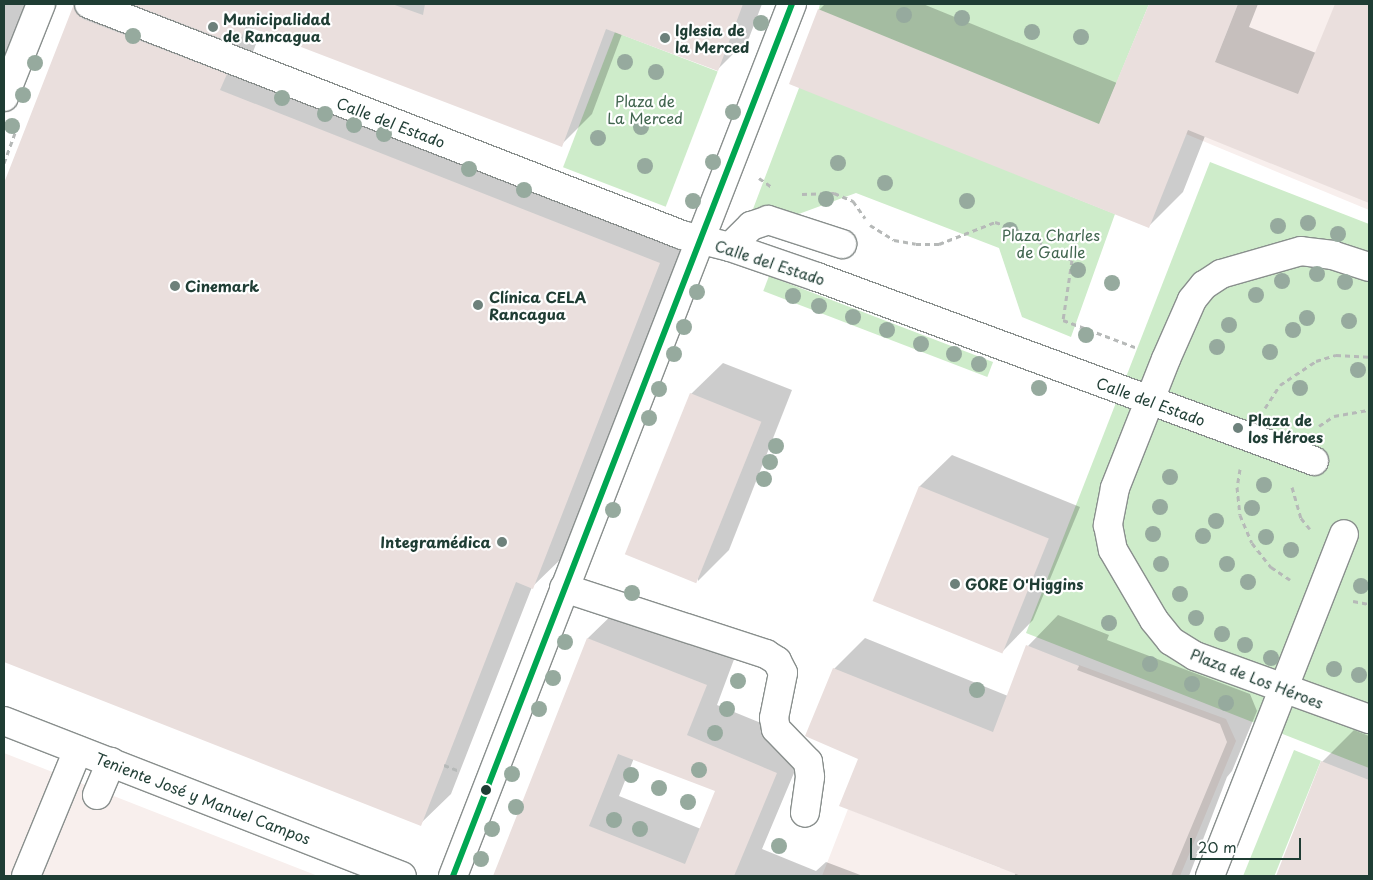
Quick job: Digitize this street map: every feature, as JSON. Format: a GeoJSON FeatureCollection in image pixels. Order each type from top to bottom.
{"type":"FeatureCollection","features":[{"type":"Feature","properties":{"kind":"street"},"geometry":{"type":"LineString","coordinates":[[4,98],[41,4]]}},
{"type":"Feature","properties":{"kind":"street","name":"Calle del Estado"},"geometry":{"type":"LineString","coordinates":[[89,4],[700,240],[730,247],[1314,461]]}},
{"type":"Feature","properties":{"kind":"street"},"geometry":{"type":"LineString","coordinates":[[453,876],[741,131],[792,4]]}},
{"type":"Feature","properties":{"kind":"street"},"geometry":{"type":"LineString","coordinates":[[730,247],[751,226],[768,220],[842,244]]}},
{"type":"Feature","properties":{"kind":"street"},"geometry":{"type":"LineString","coordinates":[[1149,401],[1192,300],[1204,285],[1221,274],[1301,251],[1333,255],[1369,267]]}},
{"type":"Feature","properties":{"kind":"street","name":"Plaza de Los Héroes"},"geometry":{"type":"LineString","coordinates":[[1149,401],[1109,506],[1108,525],[1113,550],[1154,620],[1171,641],[1195,656],[1284,690],[1369,718]]}},
{"type":"Feature","properties":{"kind":"street"},"geometry":{"type":"LineString","coordinates":[[1210,876],[1344,534]]}},
{"type":"Feature","properties":{"kind":"street"},"geometry":{"type":"LineString","coordinates":[[564,588],[766,654],[777,661],[783,672],[774,718],[776,729],[808,762],[810,777],[805,813]]}},
{"type":"Feature","properties":{"kind":"street","name":"Teniente José y Manuel Campos"},"geometry":{"type":"LineString","coordinates":[[4,721],[402,876]]}},
{"type":"Feature","properties":{"kind":"street"},"geometry":{"type":"LineString","coordinates":[[26,876],[78,750]]}},
{"type":"Feature","properties":{"kind":"street"},"geometry":{"type":"LineString","coordinates":[[97,795],[111,762]]}},
{"type":"Feature","properties":{"kind":"path"},"geometry":{"type":"LineString","coordinates":[[741,131],[759,178],[777,190]]}},
{"type":"Feature","properties":{"kind":"path"},"geometry":{"type":"LineString","coordinates":[[795,193],[834,192],[853,201],[870,225],[894,240],[916,244],[938,244],[995,222],[1014,228],[1072,260],[1064,320],[1166,359]]}},
{"type":"Feature","properties":{"kind":"shaded area"},"geometry":{"type":"Polygon","coordinates":[[[1238,4],[1369,4],[1369,210],[1186,134],[1238,4]]]}},
{"type":"Feature","properties":{"kind":"shaded area"},"geometry":{"type":"Polygon","coordinates":[[[1079,665],[1226,719],[1236,741],[1180,876],[822,876],[848,809],[1000,868],[1079,665]]]}},
{"type":"Feature","properties":{"kind":"shaded area"},"geometry":{"type":"Polygon","coordinates":[[[4,753],[318,876],[4,876],[4,753]]]}},
{"type":"Feature","properties":{"kind":"green space","name":"Plaza Charles de Gaulle"},"geometry":{"type":"Polygon","coordinates":[[[820,4],[1149,4],[1070,196],[1115,214],[1071,337],[1022,317],[999,248],[856,193],[785,219],[753,209],[799,88],[820,4]]]}},
{"type":"Feature","properties":{"kind":"green space","name":"Plaza de La Merced"},"geometry":{"type":"Polygon","coordinates":[[[615,32],[718,71],[666,207],[563,167],[615,32]]]}},
{"type":"Feature","properties":{"kind":"green space","name":"Plaza de los Héroes"},"geometry":{"type":"Polygon","coordinates":[[[1210,162],[1369,224],[1369,768],[1026,633],[1210,162]]]}},
{"type":"Feature","properties":{"kind":"green space"},"geometry":{"type":"Polygon","coordinates":[[[769,276],[993,362],[987,377],[763,291],[769,276]]]}},
{"type":"Feature","properties":{"kind":"green space"},"geometry":{"type":"Polygon","coordinates":[[[1294,750],[1321,761],[1274,876],[1243,876],[1294,750]]]}},
{"type":"Feature","properties":{"kind":"building"},"geometry":{"type":"Polygon","coordinates":[[[74,4],[77,13],[83,19],[227,74],[220,90],[660,263],[533,589],[516,582],[421,826],[4,662],[4,183],[74,4]]]}},
{"type":"Feature","properties":{"kind":"building"},"geometry":{"type":"Polygon","coordinates":[[[131,4],[392,4],[423,15],[425,4],[743,4],[718,71],[606,29],[562,147],[246,26],[238,45],[131,4]]]}},
{"type":"Feature","properties":{"kind":"building"},"geometry":{"type":"Polygon","coordinates":[[[1149,4],[1238,4],[1215,62],[1298,94],[1335,4],[1369,4],[1369,203],[1188,130],[1149,228],[789,84],[818,9],[1099,124],[1149,4]]]}},
{"type":"Feature","properties":{"kind":"building"},"geometry":{"type":"Polygon","coordinates":[[[690,393],[761,422],[696,583],[625,554],[690,393]]]}},
{"type":"Feature","properties":{"kind":"building","name":"GORE O'Higgins"},"geometry":{"type":"Polygon","coordinates":[[[919,486],[1049,538],[1002,653],[873,601],[919,486]]]}},
{"type":"Feature","properties":{"kind":"building"},"geometry":{"type":"Polygon","coordinates":[[[587,638],[707,685],[687,735],[777,773],[734,876],[493,876],[587,638]],[[618,754],[589,826],[685,864],[715,791],[618,754]]]}},
{"type":"Feature","properties":{"kind":"building"},"geometry":{"type":"Polygon","coordinates":[[[1026,645],[1079,666],[1077,670],[1220,724],[1227,742],[1171,876],[1021,876],[839,806],[858,759],[805,736],[833,668],[993,732],[1026,645]]]}},
{"type":"Feature","properties":{"kind":"building"},"geometry":{"type":"Polygon","coordinates":[[[1321,761],[1369,780],[1369,876],[1276,876],[1321,761]]]}},
{"type":"Feature","properties":{"kind":"transit line"},"geometry":{"type":"LineString","coordinates":[[453,876],[792,4]]}},
{"type":"Feature","properties":{"kind":"place","name":"Municipalidad de Rancagua"},"geometry":{"type":"Point","coordinates":[213,27]}},
{"type":"Feature","properties":{"kind":"place","name":"Iglesia de la Merced"},"geometry":{"type":"Point","coordinates":[665,38]}},
{"type":"Feature","properties":{"kind":"place","name":"Cinemark"},"geometry":{"type":"Point","coordinates":[175,286]}},
{"type":"Feature","properties":{"kind":"place","name":"Clínica CELA Rancagua"},"geometry":{"type":"Point","coordinates":[478,305]}},
{"type":"Feature","properties":{"kind":"place","name":"Plaza de los Héroes"},"geometry":{"type":"Point","coordinates":[1238,428]}},
{"type":"Feature","properties":{"kind":"place","name":"Integramédica"},"geometry":{"type":"Point","coordinates":[502,542]}},
{"type":"Feature","properties":{"kind":"place","name":"GORE O'Higgins"},"geometry":{"type":"Point","coordinates":[955,584]}}]}
